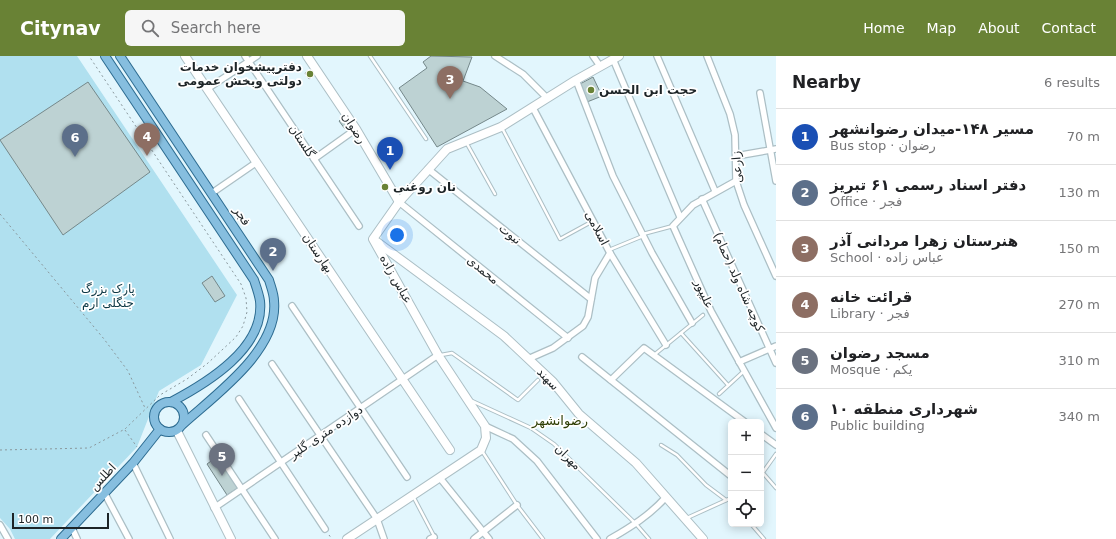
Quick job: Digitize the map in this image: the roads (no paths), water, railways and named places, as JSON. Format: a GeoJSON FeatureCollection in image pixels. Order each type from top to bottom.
{"type":"FeatureCollection","features":[{"type":"Feature","properties":{"kind":"main road"},"geometry":{"type":"LineString","coordinates":[[105,56],[254,280],[260,300],[258,321],[251,340],[236,356],[202,385],[171,402],[162,404],[155,412],[155,421],[160,429],[168,432],[177,431],[183,424],[184,415],[183,410],[171,402]]}},
{"type":"Feature","properties":{"kind":"main road","name":"فجر"},"geometry":{"type":"LineString","coordinates":[[120,56],[269,280],[274,302],[272,322],[265,342],[253,359],[183,424]]}},
{"type":"Feature","properties":{"kind":"main road","name":"بهارستان"},"geometry":{"type":"LineString","coordinates":[[185,56],[450,450]]}},
{"type":"Feature","properties":{"kind":"main road","name":"رضوان"},"geometry":{"type":"LineString","coordinates":[[308,57],[356,129],[399,202]]}},
{"type":"Feature","properties":{"kind":"main road"},"geometry":{"type":"LineString","coordinates":[[373,239],[399,202],[428,168],[447,149],[501,127],[576,80],[616,58]]}},
{"type":"Feature","properties":{"kind":"main road"},"geometry":{"type":"LineString","coordinates":[[201,200],[212,193]]}},
{"type":"Feature","properties":{"kind":"main road","name":"عباس زاده"},"geometry":{"type":"LineString","coordinates":[[373,239],[438,355],[485,426]]}},
{"type":"Feature","properties":{"kind":"main road","name":"سهند"},"geometry":{"type":"LineString","coordinates":[[373,239],[504,336],[553,382],[578,414],[636,463],[703,539]]}},
{"type":"Feature","properties":{"kind":"main road"},"geometry":{"type":"LineString","coordinates":[[347,539],[481,450],[486,438],[485,426]]}},
{"type":"Feature","properties":{"kind":"main road","name":"اطلس"},"geometry":{"type":"LineString","coordinates":[[61,539],[133,463],[160,429]]}},
{"type":"Feature","properties":{"kind":"main road"},"geometry":{"type":"LineString","coordinates":[[177,431],[230,539]]}},
{"type":"Feature","properties":{"kind":"street"},"geometry":{"type":"LineString","coordinates":[[207,89],[247,59],[257,56]]}},
{"type":"Feature","properties":{"kind":"street"},"geometry":{"type":"LineString","coordinates":[[495,56],[522,74],[547,98]]}},
{"type":"Feature","properties":{"kind":"street"},"geometry":{"type":"LineString","coordinates":[[593,56],[600,66]]}},
{"type":"Feature","properties":{"kind":"street"},"geometry":{"type":"LineString","coordinates":[[657,56],[715,191]]}},
{"type":"Feature","properties":{"kind":"street","name":"زارعی"},"geometry":{"type":"LineString","coordinates":[[706,56],[730,114],[735,135],[736,181],[744,205],[776,276]]}},
{"type":"Feature","properties":{"kind":"street"},"geometry":{"type":"LineString","coordinates":[[616,58],[680,217]]}},
{"type":"Feature","properties":{"kind":"street","name":"گلستان"},"geometry":{"type":"LineString","coordinates":[[247,59],[359,226]]}},
{"type":"Feature","properties":{"kind":"street"},"geometry":{"type":"LineString","coordinates":[[576,80],[613,176],[643,235],[692,323]]}},
{"type":"Feature","properties":{"kind":"street"},"geometry":{"type":"LineString","coordinates":[[760,93],[773,150],[776,181]]}},
{"type":"Feature","properties":{"kind":"street","name":"اسلامی"},"geometry":{"type":"LineString","coordinates":[[533,108],[610,252],[666,345]]}},
{"type":"Feature","properties":{"kind":"street"},"geometry":{"type":"LineString","coordinates":[[314,159],[356,129]]}},
{"type":"Feature","properties":{"kind":"street"},"geometry":{"type":"LineString","coordinates":[[736,156],[773,150]]}},
{"type":"Feature","properties":{"kind":"street"},"geometry":{"type":"LineString","coordinates":[[212,193],[257,162]]}},
{"type":"Feature","properties":{"kind":"street","name":"نبوت"},"geometry":{"type":"LineString","coordinates":[[428,168],[591,299]]}},
{"type":"Feature","properties":{"kind":"street"},"geometry":{"type":"LineString","coordinates":[[673,226],[680,217],[702,199],[736,181]]}},
{"type":"Feature","properties":{"kind":"street","name":"کوچه شاه ولد (حمام)"},"geometry":{"type":"LineString","coordinates":[[702,199],[776,363]]}},
{"type":"Feature","properties":{"kind":"street","name":"محمدی"},"geometry":{"type":"LineString","coordinates":[[399,202],[568,338]]}},
{"type":"Feature","properties":{"kind":"street","name":"علیپور"},"geometry":{"type":"LineString","coordinates":[[673,226],[711,311],[776,428]]}},
{"type":"Feature","properties":{"kind":"street"},"geometry":{"type":"LineString","coordinates":[[528,359],[553,348],[583,326],[588,317],[595,278],[610,252]]}},
{"type":"Feature","properties":{"kind":"street"},"geometry":{"type":"LineString","coordinates":[[292,306],[407,477]]}},
{"type":"Feature","properties":{"kind":"street"},"geometry":{"type":"LineString","coordinates":[[739,362],[776,346]]}},
{"type":"Feature","properties":{"kind":"street"},"geometry":{"type":"LineString","coordinates":[[611,380],[644,348],[740,419]]}},
{"type":"Feature","properties":{"kind":"street","name":"دوازده متری گلپر"},"geometry":{"type":"LineString","coordinates":[[214,508],[438,355]]}},
{"type":"Feature","properties":{"kind":"street"},"geometry":{"type":"LineString","coordinates":[[582,357],[728,474]]}},
{"type":"Feature","properties":{"kind":"street"},"geometry":{"type":"LineString","coordinates":[[272,364],[322,435],[377,519],[384,539]]}},
{"type":"Feature","properties":{"kind":"street"},"geometry":{"type":"LineString","coordinates":[[239,399],[325,529]]}},
{"type":"Feature","properties":{"kind":"street","name":"مهران"},"geometry":{"type":"LineString","coordinates":[[485,426],[513,439],[537,461],[597,539]]}},
{"type":"Feature","properties":{"kind":"street"},"geometry":{"type":"LineString","coordinates":[[206,435],[275,539]]}},
{"type":"Feature","properties":{"kind":"street"},"geometry":{"type":"LineString","coordinates":[[764,436],[776,445]]}},
{"type":"Feature","properties":{"kind":"street"},"geometry":{"type":"LineString","coordinates":[[133,463],[170,539]]}},
{"type":"Feature","properties":{"kind":"street"},"geometry":{"type":"LineString","coordinates":[[440,478],[489,539]]}},
{"type":"Feature","properties":{"kind":"street"},"geometry":{"type":"LineString","coordinates":[[105,494],[129,539]]}},
{"type":"Feature","properties":{"kind":"street"},"geometry":{"type":"LineString","coordinates":[[610,539],[636,524],[656,508],[666,497]]}},
{"type":"Feature","properties":{"kind":"street"},"geometry":{"type":"LineString","coordinates":[[474,539],[517,505]]}},
{"type":"Feature","properties":{"kind":"street"},"geometry":{"type":"LineString","coordinates":[[0,525],[8,539]]}},
{"type":"Feature","properties":{"kind":"street"},"geometry":{"type":"LineString","coordinates":[[72,528],[78,539]]}},
{"type":"Feature","properties":{"kind":"lane"},"geometry":{"type":"LineString","coordinates":[[370,56],[426,139]]}},
{"type":"Feature","properties":{"kind":"lane"},"geometry":{"type":"LineString","coordinates":[[501,127],[560,239],[594,221]]}},
{"type":"Feature","properties":{"kind":"lane"},"geometry":{"type":"LineString","coordinates":[[466,142],[494,194]]}},
{"type":"Feature","properties":{"kind":"lane"},"geometry":{"type":"LineString","coordinates":[[610,252],[643,235],[673,226]]}},
{"type":"Feature","properties":{"kind":"lane"},"geometry":{"type":"LineString","coordinates":[[654,355],[703,315]]}},
{"type":"Feature","properties":{"kind":"lane"},"geometry":{"type":"LineString","coordinates":[[681,333],[728,385]]}},
{"type":"Feature","properties":{"kind":"lane"},"geometry":{"type":"LineString","coordinates":[[438,355],[452,353],[518,400],[538,380]]}},
{"type":"Feature","properties":{"kind":"lane"},"geometry":{"type":"LineString","coordinates":[[719,394],[744,371]]}},
{"type":"Feature","properties":{"kind":"lane","name":"مهران"},"geometry":{"type":"LineString","coordinates":[[469,400],[531,428],[554,444],[636,524],[649,539]]}},
{"type":"Feature","properties":{"kind":"lane"},"geometry":{"type":"LineString","coordinates":[[661,445],[677,455],[706,485],[726,500],[685,519]]}},
{"type":"Feature","properties":{"kind":"lane"},"geometry":{"type":"LineString","coordinates":[[481,450],[517,505],[543,539]]}},
{"type":"Feature","properties":{"kind":"lane"},"geometry":{"type":"LineString","coordinates":[[764,471],[776,454]]}},
{"type":"Feature","properties":{"kind":"lane"},"geometry":{"type":"LineString","coordinates":[[764,476],[776,488]]}},
{"type":"Feature","properties":{"kind":"lane"},"geometry":{"type":"LineString","coordinates":[[413,496],[433,538]]}},
{"type":"Feature","properties":{"kind":"lane"},"geometry":{"type":"LineString","coordinates":[[754,527],[764,539]]}},
{"type":"Feature","properties":{"kind":"place","name":"دفترپیشخوان خدمات دولتی وبخش عمومی"},"geometry":{"type":"Point","coordinates":[310,74]}},
{"type":"Feature","properties":{"kind":"place","name":"حجت ابن الحسن"},"geometry":{"type":"Point","coordinates":[591,90]}},
{"type":"Feature","properties":{"kind":"place","name":"هنرستان زهرا مردانی آذر"},"geometry":{"type":"Point","coordinates":[450,99]}},
{"type":"Feature","properties":{"kind":"place","name":"قرائت خانه"},"geometry":{"type":"Point","coordinates":[147,156]}},
{"type":"Feature","properties":{"kind":"place","name":"شهرداری منطقه ۱۰"},"geometry":{"type":"Point","coordinates":[75,157]}},
{"type":"Feature","properties":{"kind":"place","name":"مسیر ۱۴۸-میدان رضوانشهر"},"geometry":{"type":"Point","coordinates":[390,170]}},
{"type":"Feature","properties":{"kind":"place","name":"نان روغنی"},"geometry":{"type":"Point","coordinates":[385,187]}},
{"type":"Feature","properties":{"kind":"place","name":"دفتر اسناد رسمی ۶۱ تبریز"},"geometry":{"type":"Point","coordinates":[273,271]}},
{"type":"Feature","properties":{"kind":"place","name":"مسجد رضوان"},"geometry":{"type":"Point","coordinates":[222,476]}},
{"type":"Feature","properties":{"kind":"district","name":"رضوانشهر"},"geometry":{"type":"Point","coordinates":[560,420]}},
{"type":"Feature","properties":{"kind":"park label","name":"پارک بزرگ جنگلی ارم"},"geometry":{"type":"Point","coordinates":[108,296]}}]}
